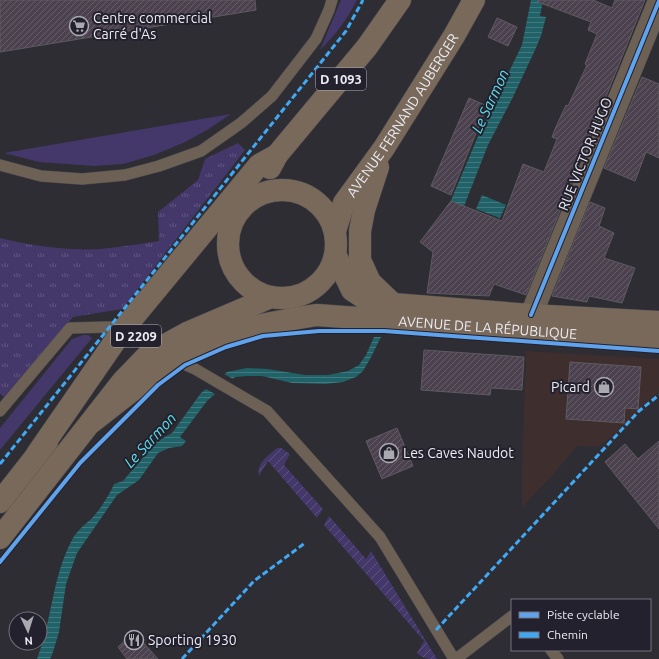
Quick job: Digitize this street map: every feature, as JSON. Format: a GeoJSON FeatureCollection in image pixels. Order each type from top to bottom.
{"type":"FeatureCollection","features":[{"type":"Feature","properties":{"kind":"main road","name":"D 1093"},"geometry":{"type":"LineString","coordinates":[[240,211],[261,183],[277,155],[367,47],[400,0]]}},
{"type":"Feature","properties":{"kind":"main road","name":"AVENUE FERNAND AUBERGER"},"geometry":{"type":"LineString","coordinates":[[335,231],[344,203],[384,148],[454,36],[474,0]]}},
{"type":"Feature","properties":{"kind":"main road"},"geometry":{"type":"LineString","coordinates":[[384,148],[364,210],[360,230],[360,260],[370,282],[393,304]]}},
{"type":"Feature","properties":{"kind":"main road"},"geometry":{"type":"LineString","coordinates":[[38,454],[122,331],[259,164],[277,155]]}},
{"type":"Feature","properties":{"kind":"main road"},"geometry":{"type":"LineString","coordinates":[[281,190],[299,192],[316,200],[328,214],[335,231],[337,244],[336,256],[329,272],[318,285],[304,294],[279,298],[255,291],[242,281],[233,267],[228,251],[228,235],[240,211],[263,193],[281,190]]}},
{"type":"Feature","properties":{"kind":"main road","name":"D 2209"},"geometry":{"type":"LineString","coordinates":[[2,496],[240,211]]}},
{"type":"Feature","properties":{"kind":"main road","name":"AVENUE DE LA RÉPUBLIQUE"},"geometry":{"type":"LineString","coordinates":[[336,256],[352,290],[374,304],[659,322]]}},
{"type":"Feature","properties":{"kind":"main road","name":"AVENUE DE LA RÉPUBLIQUE"},"geometry":{"type":"LineString","coordinates":[[0,538],[122,382],[149,354],[189,332],[279,298],[317,315]]}},
{"type":"Feature","properties":{"kind":"main road","name":"AVENUE DE LA RÉPUBLIQUE"},"geometry":{"type":"LineString","coordinates":[[92,422],[175,360],[203,344],[238,331],[275,321],[317,315],[659,340]]}},
{"type":"Feature","properties":{"kind":"street","name":"RUE VICTOR HUGO"},"geometry":{"type":"LineString","coordinates":[[531,315],[659,1]]}},
{"type":"Feature","properties":{"kind":"lane"},"geometry":{"type":"LineString","coordinates":[[0,166],[41,176],[82,179],[125,175],[159,166],[201,151],[241,123],[272,96],[316,39],[332,0]]}},
{"type":"Feature","properties":{"kind":"lane"},"geometry":{"type":"LineString","coordinates":[[0,411],[70,328],[110,327],[122,331]]}},
{"type":"Feature","properties":{"kind":"lane"},"geometry":{"type":"LineString","coordinates":[[175,360],[195,369],[267,412],[380,537],[455,659],[511,617]]}},
{"type":"Feature","properties":{"kind":"lane"},"geometry":{"type":"LineString","coordinates":[[551,651],[558,659]]}},
{"type":"Feature","properties":{"kind":"shaded area"},"geometry":{"type":"Polygon","coordinates":[[[525,351],[659,359],[659,392],[642,406],[620,430],[598,447],[577,446],[550,478],[522,507],[526,357],[525,351]]]}},
{"type":"Feature","properties":{"kind":"green space"},"geometry":{"type":"Polygon","coordinates":[[[341,0],[357,0],[341,26],[320,50],[341,0]]]}},
{"type":"Feature","properties":{"kind":"green space"},"geometry":{"type":"Polygon","coordinates":[[[231,114],[207,130],[183,143],[154,155],[123,164],[94,166],[39,162],[4,153],[231,114]]]}},
{"type":"Feature","properties":{"kind":"green space"},"geometry":{"type":"Polygon","coordinates":[[[238,143],[245,150],[122,309],[73,317],[4,397],[0,394],[0,238],[37,246],[63,249],[101,249],[159,241],[158,212],[198,180],[205,159],[238,143]]]}},
{"type":"Feature","properties":{"kind":"green space"},"geometry":{"type":"Polygon","coordinates":[[[83,335],[88,335],[92,338],[0,450],[0,428],[72,339],[83,335]]]}},
{"type":"Feature","properties":{"kind":"green space"},"geometry":{"type":"Polygon","coordinates":[[[277,448],[281,448],[290,454],[284,465],[323,509],[317,518],[268,461],[259,476],[259,467],[277,448]]]}},
{"type":"Feature","properties":{"kind":"green space"},"geometry":{"type":"Polygon","coordinates":[[[329,516],[366,559],[371,551],[437,659],[424,658],[417,653],[424,641],[324,525],[329,516]]]}},
{"type":"Feature","properties":{"kind":"water"},"geometry":{"type":"Polygon","coordinates":[[[531,0],[543,0],[540,16],[546,17],[541,36],[513,97],[488,145],[461,214],[449,205],[482,127],[522,45],[531,0]]]}},
{"type":"Feature","properties":{"kind":"water"},"geometry":{"type":"Polygon","coordinates":[[[482,195],[506,205],[500,218],[476,209],[482,195]]]}},
{"type":"Feature","properties":{"kind":"water"},"geometry":{"type":"Polygon","coordinates":[[[374,337],[381,337],[363,371],[356,377],[343,382],[325,384],[292,383],[262,376],[235,377],[207,401],[180,437],[186,441],[182,446],[169,448],[158,453],[139,480],[117,495],[77,553],[66,584],[59,632],[52,655],[50,659],[37,659],[40,651],[48,651],[48,621],[56,584],[65,554],[74,537],[80,529],[97,513],[114,484],[123,481],[156,442],[172,433],[201,393],[227,372],[247,368],[267,369],[305,375],[328,375],[348,371],[359,365],[366,355],[374,337]]]}},
{"type":"Feature","properties":{"kind":"pier"},"geometry":{"type":"Polygon","coordinates":[[[222,373],[235,380],[217,395],[204,388],[222,373]]]}},
{"type":"Feature","properties":{"kind":"building","name":"Centre commercial Carré d'As"},"geometry":{"type":"Polygon","coordinates":[[[0,0],[255,0],[256,10],[0,52],[0,0]]]}},
{"type":"Feature","properties":{"kind":"building"},"geometry":{"type":"Polygon","coordinates":[[[538,0],[593,0],[612,8],[615,0],[645,0],[526,295],[494,284],[489,296],[427,293],[433,252],[420,242],[451,201],[502,221],[523,164],[544,172],[557,139],[552,137],[555,129],[566,105],[568,106],[587,65],[585,64],[597,34],[588,30],[591,22],[538,2],[538,0]]]}},
{"type":"Feature","properties":{"kind":"building"},"geometry":{"type":"Polygon","coordinates":[[[497,18],[517,27],[508,46],[488,37],[497,18]]]}},
{"type":"Feature","properties":{"kind":"building"},"geometry":{"type":"Polygon","coordinates":[[[642,77],[659,84],[659,158],[646,152],[635,181],[604,168],[642,77]]]}},
{"type":"Feature","properties":{"kind":"building"},"geometry":{"type":"Polygon","coordinates":[[[469,98],[487,106],[451,195],[431,186],[469,98]]]}},
{"type":"Feature","properties":{"kind":"building"},"geometry":{"type":"Polygon","coordinates":[[[590,202],[605,208],[599,226],[614,233],[604,258],[635,268],[622,303],[589,296],[587,302],[552,296],[590,202]]]}},
{"type":"Feature","properties":{"kind":"building"},"geometry":{"type":"Polygon","coordinates":[[[424,350],[524,357],[522,390],[491,388],[490,395],[421,390],[424,350]]]}},
{"type":"Feature","properties":{"kind":"building","name":"Picard"},"geometry":{"type":"Polygon","coordinates":[[[570,362],[641,367],[638,409],[625,408],[624,423],[566,419],[570,362]]]}},
{"type":"Feature","properties":{"kind":"building","name":"Les Caves Naudot"},"geometry":{"type":"Polygon","coordinates":[[[397,428],[413,466],[382,479],[366,441],[397,428]]]}},
{"type":"Feature","properties":{"kind":"building"},"geometry":{"type":"Polygon","coordinates":[[[659,441],[659,529],[605,462],[625,444],[638,459],[659,441]]]}},
{"type":"Feature","properties":{"kind":"building","name":"Sporting 1930"},"geometry":{"type":"Polygon","coordinates":[[[134,632],[158,659],[127,659],[118,647],[134,632]]]}},
{"type":"Feature","properties":{"kind":"marked path"},"geometry":{"type":"LineString","coordinates":[[0,464],[346,31],[363,0]]}},
{"type":"Feature","properties":{"kind":"marked path"},"geometry":{"type":"LineString","coordinates":[[436,630],[639,411],[659,395]]}},
{"type":"Feature","properties":{"kind":"marked path"},"geometry":{"type":"LineString","coordinates":[[182,659],[254,581],[305,543]]}},
{"type":"Feature","properties":{"kind":"cycle path"},"geometry":{"type":"LineString","coordinates":[[531,315],[659,1]]}},
{"type":"Feature","properties":{"kind":"cycle path"},"geometry":{"type":"LineString","coordinates":[[0,562],[80,463],[158,385],[185,365],[226,347],[263,336],[319,331],[384,331],[659,351]]}},
{"type":"Feature","properties":{"kind":"place","name":"Centre commercial Carré d'As"},"geometry":{"type":"Point","coordinates":[79,26]}},
{"type":"Feature","properties":{"kind":"place","name":"Picard"},"geometry":{"type":"Point","coordinates":[604,387]}},
{"type":"Feature","properties":{"kind":"place","name":"Les Caves Naudot"},"geometry":{"type":"Point","coordinates":[389,453]}},
{"type":"Feature","properties":{"kind":"place","name":"Sporting 1930"},"geometry":{"type":"Point","coordinates":[134,640]}},
{"type":"Feature","properties":{"kind":"water label","name":"Le Sarmon"},"geometry":{"type":"Point","coordinates":[490,101]}},
{"type":"Feature","properties":{"kind":"water label","name":"Le Sarmon"},"geometry":{"type":"Point","coordinates":[150,440]}}]}
